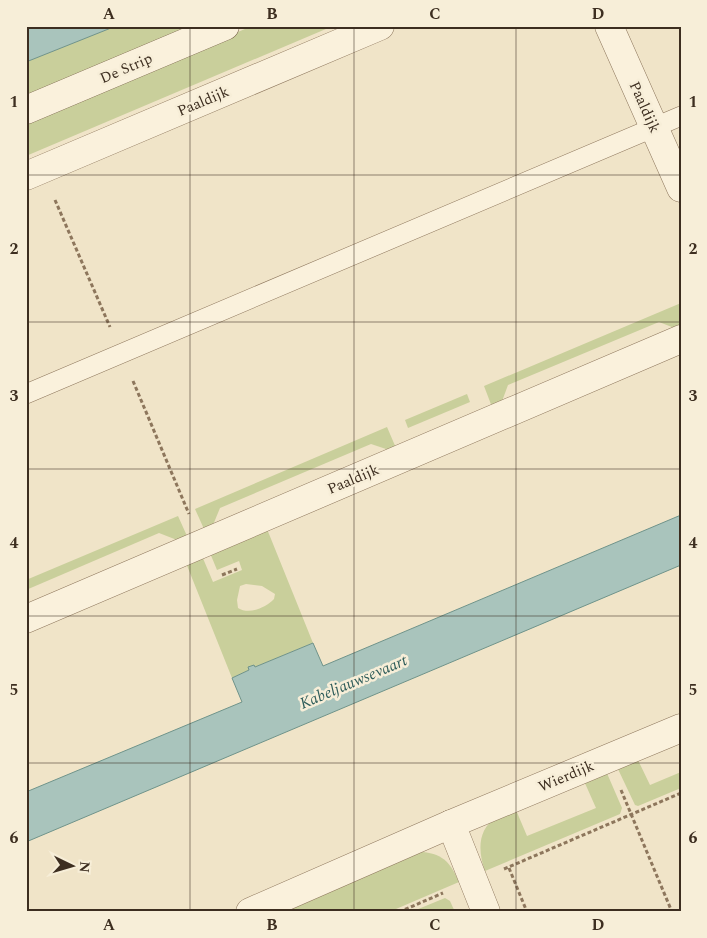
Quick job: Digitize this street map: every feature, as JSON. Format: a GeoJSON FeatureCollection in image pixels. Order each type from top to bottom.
{"type":"FeatureCollection","features":[{"type":"Feature","properties":{"kind":"street","name":"De Strip"},"geometry":{"type":"LineString","coordinates":[[26,110],[225,26]]}},
{"type":"Feature","properties":{"kind":"street","name":"Paaldijk"},"geometry":{"type":"LineString","coordinates":[[34,172],[380,26]]}},
{"type":"Feature","properties":{"kind":"street","name":"Paaldijk"},"geometry":{"type":"LineString","coordinates":[[609,26],[681,188]]}},
{"type":"Feature","properties":{"kind":"street","name":"Paaldijk"},"geometry":{"type":"LineString","coordinates":[[26,619],[681,339]]}},
{"type":"Feature","properties":{"kind":"street","name":"Wierdijk"},"geometry":{"type":"LineString","coordinates":[[250,912],[451,824],[681,728]]}},
{"type":"Feature","properties":{"kind":"street"},"geometry":{"type":"LineString","coordinates":[[451,824],[486,912]]}},
{"type":"Feature","properties":{"kind":"lane"},"geometry":{"type":"LineString","coordinates":[[26,394],[681,116]]}},
{"type":"Feature","properties":{"kind":"path"},"geometry":{"type":"LineString","coordinates":[[34,172],[121,354],[202,543],[215,578],[238,569]]}},
{"type":"Feature","properties":{"kind":"path"},"geometry":{"type":"LineString","coordinates":[[608,759],[672,912]]}},
{"type":"Feature","properties":{"kind":"path"},"geometry":{"type":"LineString","coordinates":[[399,912],[508,868],[681,793]]}},
{"type":"Feature","properties":{"kind":"path"},"geometry":{"type":"LineString","coordinates":[[508,868],[528,912]]}},
{"type":"Feature","properties":{"kind":"green space"},"geometry":{"type":"Polygon","coordinates":[[[116,26],[201,26],[26,100],[26,62],[116,26]]]}},
{"type":"Feature","properties":{"kind":"green space"},"geometry":{"type":"Polygon","coordinates":[[[252,26],[333,26],[26,156],[26,122],[252,26]]]}},
{"type":"Feature","properties":{"kind":"green space"},"geometry":{"type":"Polygon","coordinates":[[[681,303],[681,327],[677,329],[659,322],[508,385],[501,404],[492,407],[484,386],[681,303]]]}},
{"type":"Feature","properties":{"kind":"green space"},"geometry":{"type":"Polygon","coordinates":[[[467,394],[470,402],[408,428],[405,420],[467,394]]]}},
{"type":"Feature","properties":{"kind":"green space"},"geometry":{"type":"Polygon","coordinates":[[[387,427],[396,448],[389,450],[371,444],[220,508],[213,525],[204,529],[195,509],[387,427]]]}},
{"type":"Feature","properties":{"kind":"green space"},"geometry":{"type":"Polygon","coordinates":[[[178,516],[187,536],[177,540],[159,533],[26,590],[26,580],[178,516]]]}},
{"type":"Feature","properties":{"kind":"green space"},"geometry":{"type":"Polygon","coordinates":[[[267,529],[313,643],[255,667],[248,667],[249,670],[232,678],[186,563],[202,556],[213,582],[242,570],[239,561],[217,570],[210,553],[267,529]],[[246,584],[240,586],[237,600],[238,608],[247,611],[257,610],[274,599],[275,594],[262,586],[246,584]]]}},
{"type":"Feature","properties":{"kind":"green space"},"geometry":{"type":"Polygon","coordinates":[[[637,758],[650,785],[681,772],[681,788],[638,806],[635,805],[617,767],[637,758]]]}},
{"type":"Feature","properties":{"kind":"green space"},"geometry":{"type":"Polygon","coordinates":[[[606,771],[622,808],[620,814],[485,871],[480,849],[483,834],[490,822],[499,816],[516,810],[527,836],[596,808],[584,781],[606,771]]]}},
{"type":"Feature","properties":{"kind":"green space"},"geometry":{"type":"Polygon","coordinates":[[[423,852],[436,855],[446,861],[459,882],[389,912],[275,912],[414,853],[423,852]]]}},
{"type":"Feature","properties":{"kind":"green space"},"geometry":{"type":"Polygon","coordinates":[[[445,898],[450,901],[455,912],[411,912],[445,898]]]}},
{"type":"Feature","properties":{"kind":"water"},"geometry":{"type":"Polygon","coordinates":[[[26,26],[116,26],[26,62],[26,26]]]}},
{"type":"Feature","properties":{"kind":"water","name":"Kabeljauwsevaart"},"geometry":{"type":"Polygon","coordinates":[[[681,515],[681,565],[26,842],[26,792],[242,702],[232,678],[249,670],[248,667],[254,665],[255,667],[313,643],[323,666],[681,515]]]}}]}
